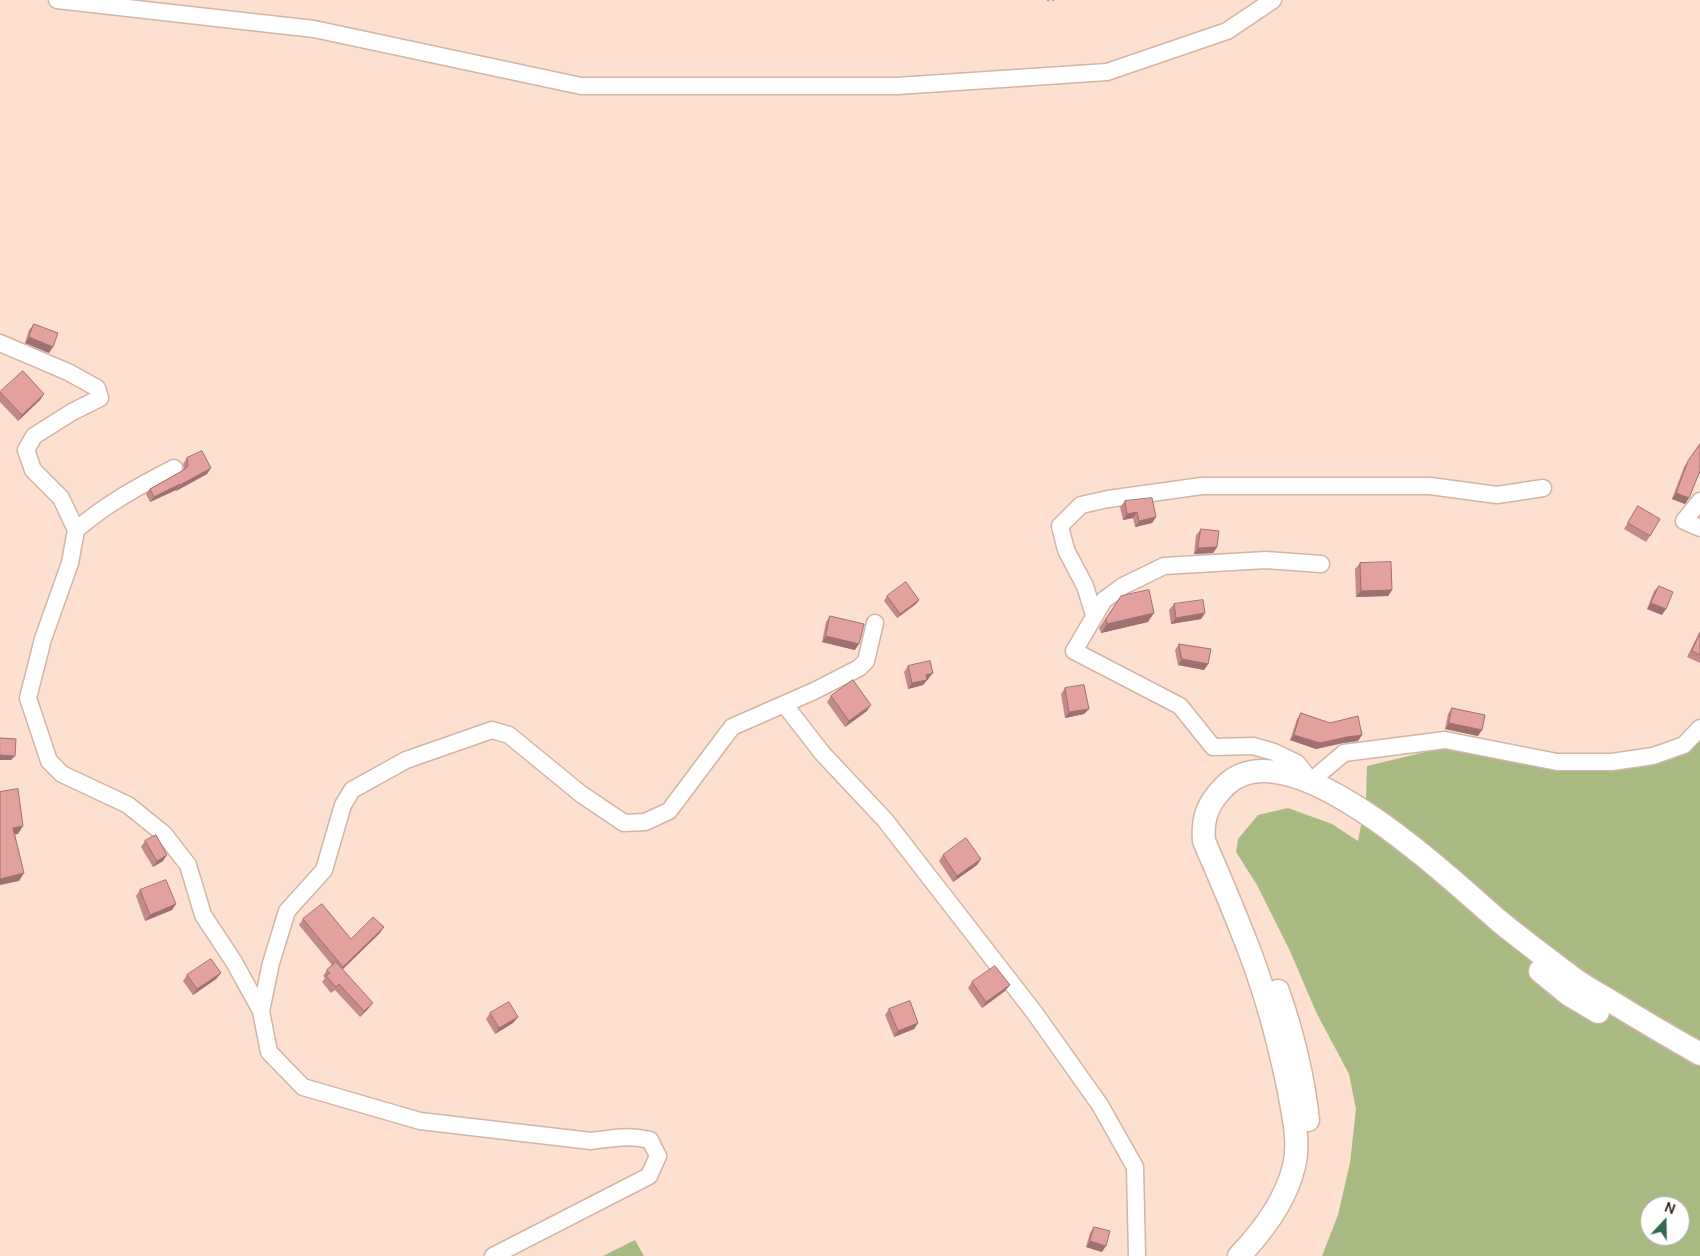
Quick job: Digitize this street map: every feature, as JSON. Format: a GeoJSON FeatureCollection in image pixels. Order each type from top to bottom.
{"type":"FeatureCollection","features":[{"type":"Feature","properties":{"kind":"main road"},"geometry":{"type":"LineString","coordinates":[[1239,1256],[1263,1228],[1275,1210],[1287,1186],[1294,1166],[1296,1147],[1295,1122],[1272,1021],[1243,932],[1204,841],[1203,827],[1208,809],[1227,784],[1238,776],[1251,772],[1275,772],[1311,781],[1352,804],[1393,831],[1499,921],[1579,982],[1700,1054]]}},
{"type":"Feature","properties":{"kind":"main road"},"geometry":{"type":"LineString","coordinates":[[1257,1256],[1275,1233],[1299,1193],[1307,1172],[1309,1150],[1304,1086],[1298,1053],[1288,1018],[1253,922],[1222,849],[1217,827],[1218,816],[1226,803],[1239,792],[1252,785],[1267,782],[1300,790],[1326,802],[1404,856],[1568,994],[1626,1029],[1700,1069]]}},
{"type":"Feature","properties":{"kind":"street"},"geometry":{"type":"LineString","coordinates":[[57,0],[314,29],[581,86],[887,86],[1107,72],[1227,31],[1273,0]]}},
{"type":"Feature","properties":{"kind":"street"},"geometry":{"type":"LineString","coordinates":[[0,343],[68,372],[97,388],[100,398],[72,412],[34,436],[26,450],[33,470],[61,498],[76,530],[70,563],[43,639],[28,698],[49,762],[62,774],[128,805],[164,834],[188,866],[203,915],[234,962],[261,1011],[269,1052],[303,1087],[420,1121],[591,1141],[618,1136],[635,1136],[650,1140],[658,1156],[648,1176],[493,1256]]}},
{"type":"Feature","properties":{"kind":"street"},"geometry":{"type":"LineString","coordinates":[[76,530],[96,512],[124,494],[174,468]]}},
{"type":"Feature","properties":{"kind":"street"},"geometry":{"type":"LineString","coordinates":[[1094,615],[1085,586],[1066,550],[1060,526],[1081,505],[1117,497],[1202,486],[1430,486],[1497,494],[1543,488]]}},
{"type":"Feature","properties":{"kind":"street"},"geometry":{"type":"LineString","coordinates":[[1700,501],[1684,521],[1700,528]]}},
{"type":"Feature","properties":{"kind":"street"},"geometry":{"type":"LineString","coordinates":[[1321,564],[1266,560],[1164,566],[1123,586],[1104,600],[1074,651],[1180,706],[1213,747],[1253,746],[1274,752],[1297,763],[1311,781],[1344,753],[1446,740],[1557,762],[1612,762],[1653,756],[1684,745],[1700,728]]}},
{"type":"Feature","properties":{"kind":"street"},"geometry":{"type":"LineString","coordinates":[[261,1011],[270,963],[287,911],[324,870],[343,805],[352,790],[406,760],[492,730],[509,734],[581,794],[624,823],[645,822],[669,811],[732,727],[859,668],[866,661],[876,623]]}},
{"type":"Feature","properties":{"kind":"street"},"geometry":{"type":"LineString","coordinates":[[784,704],[823,754],[886,820],[1034,1012],[1100,1105],[1135,1167],[1137,1256]]}},
{"type":"Feature","properties":{"kind":"path"},"geometry":{"type":"LineString","coordinates":[[1047,0],[1054,0]]}},
{"type":"Feature","properties":{"kind":"green space"},"geometry":{"type":"Polygon","coordinates":[[[1700,728],[1700,1256],[1322,1256],[1338,1215],[1350,1163],[1356,1109],[1349,1074],[1316,1012],[1290,951],[1257,885],[1236,852],[1238,839],[1258,815],[1288,808],[1332,824],[1358,841],[1366,799],[1367,766],[1446,747],[1568,769],[1676,753],[1700,728]]]}},
{"type":"Feature","properties":{"kind":"green space"},"geometry":{"type":"Polygon","coordinates":[[[635,1240],[644,1256],[603,1256],[635,1240]]]}},
{"type":"Feature","properties":{"kind":"building"},"geometry":{"type":"Polygon","coordinates":[[[34,324],[58,333],[53,347],[29,337],[34,324]]]}},
{"type":"Feature","properties":{"kind":"building"},"geometry":{"type":"Polygon","coordinates":[[[23,371],[44,394],[22,415],[0,392],[23,371]]]}},
{"type":"Feature","properties":{"kind":"building"},"geometry":{"type":"Polygon","coordinates":[[[1700,444],[1700,471],[1689,498],[1676,493],[1688,461],[1700,444]]]}},
{"type":"Feature","properties":{"kind":"building"},"geometry":{"type":"Polygon","coordinates":[[[202,451],[211,468],[154,497],[150,489],[182,471],[188,466],[187,458],[202,451]]]}},
{"type":"Feature","properties":{"kind":"building"},"geometry":{"type":"Polygon","coordinates":[[[1152,498],[1156,517],[1139,521],[1137,512],[1127,514],[1125,501],[1152,498]]]}},
{"type":"Feature","properties":{"kind":"building"},"geometry":{"type":"Polygon","coordinates":[[[1638,506],[1660,519],[1650,536],[1628,523],[1638,506]]]}},
{"type":"Feature","properties":{"kind":"building"},"geometry":{"type":"Polygon","coordinates":[[[1201,529],[1219,531],[1217,547],[1198,548],[1201,529]]]}},
{"type":"Feature","properties":{"kind":"building"},"geometry":{"type":"Polygon","coordinates":[[[1391,562],[1392,590],[1361,591],[1360,563],[1391,562]]]}},
{"type":"Feature","properties":{"kind":"building"},"geometry":{"type":"Polygon","coordinates":[[[906,582],[919,600],[900,614],[887,596],[906,582]]]}},
{"type":"Feature","properties":{"kind":"building"},"geometry":{"type":"Polygon","coordinates":[[[1659,586],[1673,592],[1666,609],[1651,603],[1659,586]]]}},
{"type":"Feature","properties":{"kind":"building"},"geometry":{"type":"Polygon","coordinates":[[[1149,590],[1154,613],[1107,624],[1106,619],[1121,596],[1149,590]]]}},
{"type":"Feature","properties":{"kind":"building"},"geometry":{"type":"Polygon","coordinates":[[[1203,600],[1205,613],[1176,618],[1174,604],[1203,600]]]}},
{"type":"Feature","properties":{"kind":"building"},"geometry":{"type":"Polygon","coordinates":[[[830,616],[864,624],[859,644],[826,636],[830,616]]]}},
{"type":"Feature","properties":{"kind":"building"},"geometry":{"type":"Polygon","coordinates":[[[1700,633],[1700,655],[1692,651],[1700,633]]]}},
{"type":"Feature","properties":{"kind":"building"},"geometry":{"type":"Polygon","coordinates":[[[1179,644],[1211,649],[1208,664],[1182,659],[1179,644]]]}},
{"type":"Feature","properties":{"kind":"building"},"geometry":{"type":"Polygon","coordinates":[[[930,661],[933,673],[926,675],[927,680],[912,683],[908,666],[930,661]]]}},
{"type":"Feature","properties":{"kind":"building"},"geometry":{"type":"Polygon","coordinates":[[[853,680],[871,705],[849,721],[831,696],[853,680]]]}},
{"type":"Feature","properties":{"kind":"building"},"geometry":{"type":"Polygon","coordinates":[[[1084,685],[1089,709],[1069,712],[1065,688],[1084,685]]]}},
{"type":"Feature","properties":{"kind":"building"},"geometry":{"type":"Polygon","coordinates":[[[1452,708],[1485,715],[1482,730],[1449,723],[1452,708]]]}},
{"type":"Feature","properties":{"kind":"building"},"geometry":{"type":"Polygon","coordinates":[[[1301,713],[1330,723],[1358,716],[1362,735],[1320,743],[1294,735],[1301,713]]]}},
{"type":"Feature","properties":{"kind":"building"},"geometry":{"type":"Polygon","coordinates":[[[0,738],[16,739],[15,756],[0,755],[0,738]]]}},
{"type":"Feature","properties":{"kind":"building"},"geometry":{"type":"Polygon","coordinates":[[[18,789],[23,826],[13,828],[24,873],[0,879],[0,792],[18,789]]]}},
{"type":"Feature","properties":{"kind":"building"},"geometry":{"type":"Polygon","coordinates":[[[156,835],[167,855],[157,861],[145,841],[156,835]]]}},
{"type":"Feature","properties":{"kind":"building"},"geometry":{"type":"Polygon","coordinates":[[[966,838],[981,859],[957,876],[943,855],[966,838]]]}},
{"type":"Feature","properties":{"kind":"building"},"geometry":{"type":"Polygon","coordinates":[[[166,880],[176,904],[150,915],[140,890],[166,880]]]}},
{"type":"Feature","properties":{"kind":"building"},"geometry":{"type":"Polygon","coordinates":[[[322,904],[351,939],[373,917],[384,927],[343,967],[303,919],[322,904]]]}},
{"type":"Feature","properties":{"kind":"building"},"geometry":{"type":"Polygon","coordinates":[[[211,959],[221,973],[197,989],[187,975],[211,959]]]}},
{"type":"Feature","properties":{"kind":"building"},"geometry":{"type":"Polygon","coordinates":[[[336,962],[373,1003],[364,1011],[339,984],[336,987],[326,976],[330,973],[327,970],[336,962]]]}},
{"type":"Feature","properties":{"kind":"building"},"geometry":{"type":"Polygon","coordinates":[[[995,966],[1010,985],[986,1002],[972,982],[995,966]]]}},
{"type":"Feature","properties":{"kind":"building"},"geometry":{"type":"Polygon","coordinates":[[[910,1001],[918,1023],[898,1031],[889,1009],[910,1001]]]}},
{"type":"Feature","properties":{"kind":"building"},"geometry":{"type":"Polygon","coordinates":[[[509,1002],[518,1017],[499,1028],[490,1013],[509,1002]]]}},
{"type":"Feature","properties":{"kind":"building"},"geometry":{"type":"Polygon","coordinates":[[[1094,1227],[1110,1231],[1106,1246],[1090,1241],[1094,1227]]]}}]}
